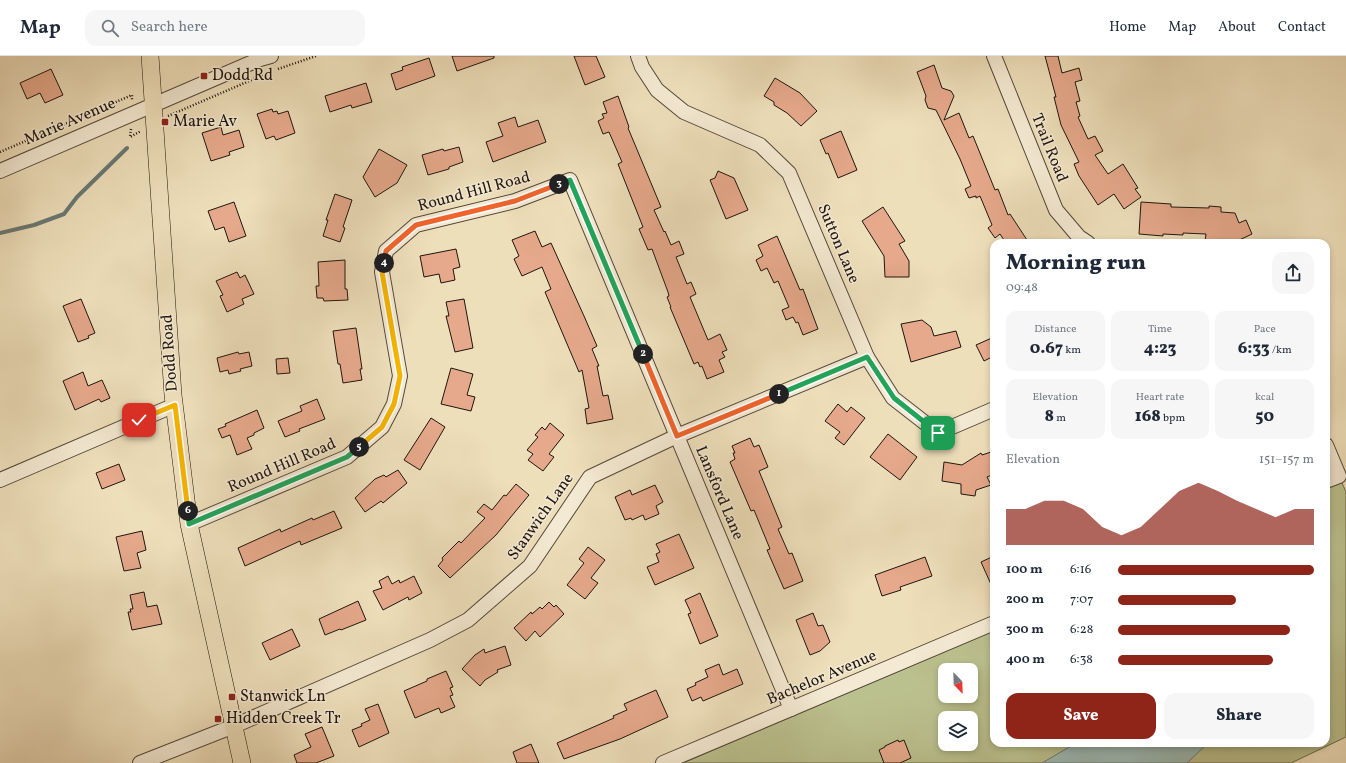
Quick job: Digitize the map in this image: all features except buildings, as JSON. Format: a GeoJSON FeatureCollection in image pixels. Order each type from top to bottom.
{"type":"FeatureCollection","features":[{"type":"Feature","properties":{"kind":"main road","name":"Dodd Road"},"geometry":{"type":"LineString","coordinates":[[150,56],[175,405],[189,524],[242,763]]}},
{"type":"Feature","properties":{"kind":"street","name":"Marie Avenue"},"geometry":{"type":"LineString","coordinates":[[0,171],[260,59],[271,56]]}},
{"type":"Feature","properties":{"kind":"street","name":"Sutton Lane"},"geometry":{"type":"LineString","coordinates":[[638,56],[642,67],[657,90],[684,112],[760,145],[789,173],[867,357],[894,398],[938,433],[990,411]]}},
{"type":"Feature","properties":{"kind":"street","name":"Trail Road"},"geometry":{"type":"LineString","coordinates":[[994,56],[1056,210],[1083,239]]}},
{"type":"Feature","properties":{"kind":"street","name":"Lansford Lane"},"geometry":{"type":"LineString","coordinates":[[570,180],[791,709]]}},
{"type":"Feature","properties":{"kind":"street","name":"Round Hill Road"},"geometry":{"type":"LineString","coordinates":[[189,524],[347,457],[382,427],[394,404],[400,376],[382,272],[386,251],[416,225],[515,201],[570,180]]}},
{"type":"Feature","properties":{"kind":"street","name":"Stanwich Lane"},"geometry":{"type":"LineString","coordinates":[[140,763],[234,726],[430,640],[468,620],[530,566],[590,478],[677,436],[867,357]]}},
{"type":"Feature","properties":{"kind":"street"},"geometry":{"type":"LineString","coordinates":[[0,480],[175,405]]}},
{"type":"Feature","properties":{"kind":"street"},"geometry":{"type":"LineString","coordinates":[[1330,455],[1339,476],[1330,479]]}},
{"type":"Feature","properties":{"kind":"street","name":"Bachelor Avenue"},"geometry":{"type":"LineString","coordinates":[[662,763],[990,625]]}},
{"type":"Feature","properties":{"kind":"path"},"geometry":{"type":"LineString","coordinates":[[173,114],[273,70],[316,56]]}},
{"type":"Feature","properties":{"kind":"path"},"geometry":{"type":"LineString","coordinates":[[0,152],[132,95]]}},
{"type":"Feature","properties":{"kind":"green space"},"geometry":{"type":"Polygon","coordinates":[[[1339,476],[1346,492],[1346,737],[1330,745],[1330,488],[1339,476]]]}},
{"type":"Feature","properties":{"kind":"green space"},"geometry":{"type":"Polygon","coordinates":[[[990,633],[990,747],[1325,747],[1291,763],[683,763],[990,633]]]}},
{"type":"Feature","properties":{"kind":"water"},"geometry":{"type":"Polygon","coordinates":[[[1069,747],[1204,747],[1187,763],[1042,763],[1069,747]]]}},
{"type":"Feature","properties":{"kind":"waterway"},"geometry":{"type":"LineString","coordinates":[[0,233],[34,225],[64,214],[77,197],[127,148]]}},
{"type":"Feature","properties":{"kind":"place","name":"Dodd Rd"},"geometry":{"type":"Point","coordinates":[204,76]}},
{"type":"Feature","properties":{"kind":"place","name":"Marie Av"},"geometry":{"type":"Point","coordinates":[165,122]}},
{"type":"Feature","properties":{"kind":"place","name":"Stanwick Ln"},"geometry":{"type":"Point","coordinates":[232,697]}},
{"type":"Feature","properties":{"kind":"place","name":"Hidden Creek Tr"},"geometry":{"type":"Point","coordinates":[218,719]}},
{"type":"Feature","properties":{"kind":"route"},"geometry":{"type":"LineString","coordinates":[[139,420],[175,405],[189,524],[347,457],[382,427],[394,404],[400,376],[382,272],[386,251],[416,225],[515,201],[570,180],[677,436],[867,357],[894,398],[938,433]]}}]}
